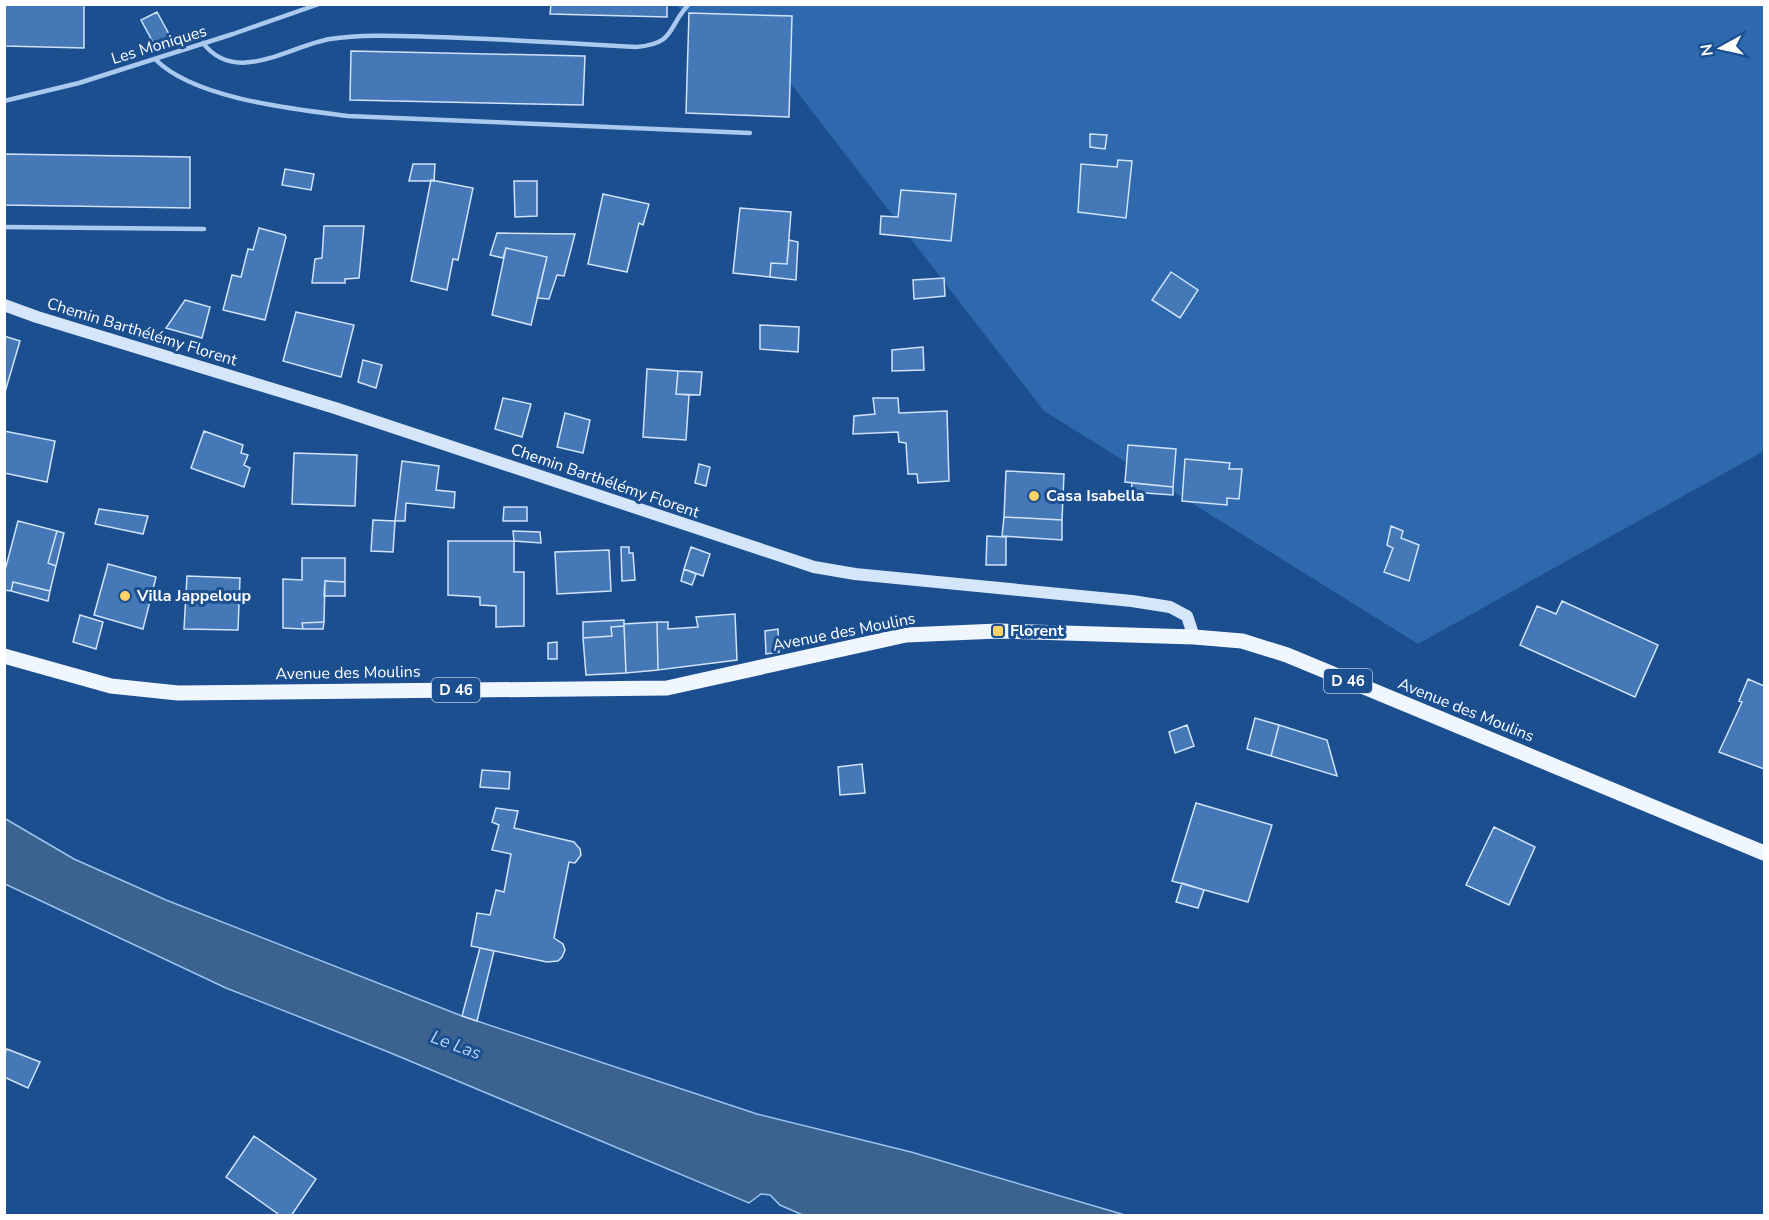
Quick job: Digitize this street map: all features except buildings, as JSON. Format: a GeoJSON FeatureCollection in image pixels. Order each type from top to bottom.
{"type":"FeatureCollection","features":[{"type":"Feature","properties":{"kind":"main road","name":"Avenue des Moulins"},"geometry":{"type":"LineString","coordinates":[[4,656],[111,686],[178,693],[667,688],[906,635],[998,631],[1194,637],[1242,641],[1287,655],[1764,853]]}},
{"type":"Feature","properties":{"kind":"street","name":"Chemin Barthélémy Florent"},"geometry":{"type":"LineString","coordinates":[[4,304],[48,321],[335,408],[814,567],[845,573],[1132,601],[1170,607],[1187,616],[1194,637]]}},
{"type":"Feature","properties":{"kind":"lane","name":"Les Moniques"},"geometry":{"type":"LineString","coordinates":[[4,101],[79,83],[319,4]]}},
{"type":"Feature","properties":{"kind":"lane"},"geometry":{"type":"LineString","coordinates":[[203,44],[215,56],[223,60],[243,64],[314,42],[347,37],[489,39],[650,46],[665,38],[675,27],[682,12],[689,4]]}},
{"type":"Feature","properties":{"kind":"lane"},"geometry":{"type":"LineString","coordinates":[[155,59],[174,75],[228,95],[339,115],[525,125],[750,133]]}},
{"type":"Feature","properties":{"kind":"lane"},"geometry":{"type":"LineString","coordinates":[[4,227],[204,229]]}},
{"type":"Feature","properties":{"kind":"shaded area"},"geometry":{"type":"Polygon","coordinates":[[[674,5],[1764,5],[1764,451],[1418,644],[1044,411],[774,62],[674,5]]]}},
{"type":"Feature","properties":{"kind":"water","name":"Le Las"},"geometry":{"type":"Polygon","coordinates":[[[4,818],[74,859],[166,900],[462,1016],[757,1114],[911,1152],[1125,1215],[805,1216],[780,1205],[770,1195],[761,1194],[749,1203],[386,1051],[226,988],[5,884],[4,818]]]}},
{"type":"Feature","properties":{"kind":"place","name":"Casa Isabella"},"geometry":{"type":"Point","coordinates":[1034,496]}},
{"type":"Feature","properties":{"kind":"place","name":"Villa Jappeloup"},"geometry":{"type":"Point","coordinates":[125,596]}},
{"type":"Feature","properties":{"kind":"place","name":"Florent"},"geometry":{"type":"Point","coordinates":[998,631]}}]}
